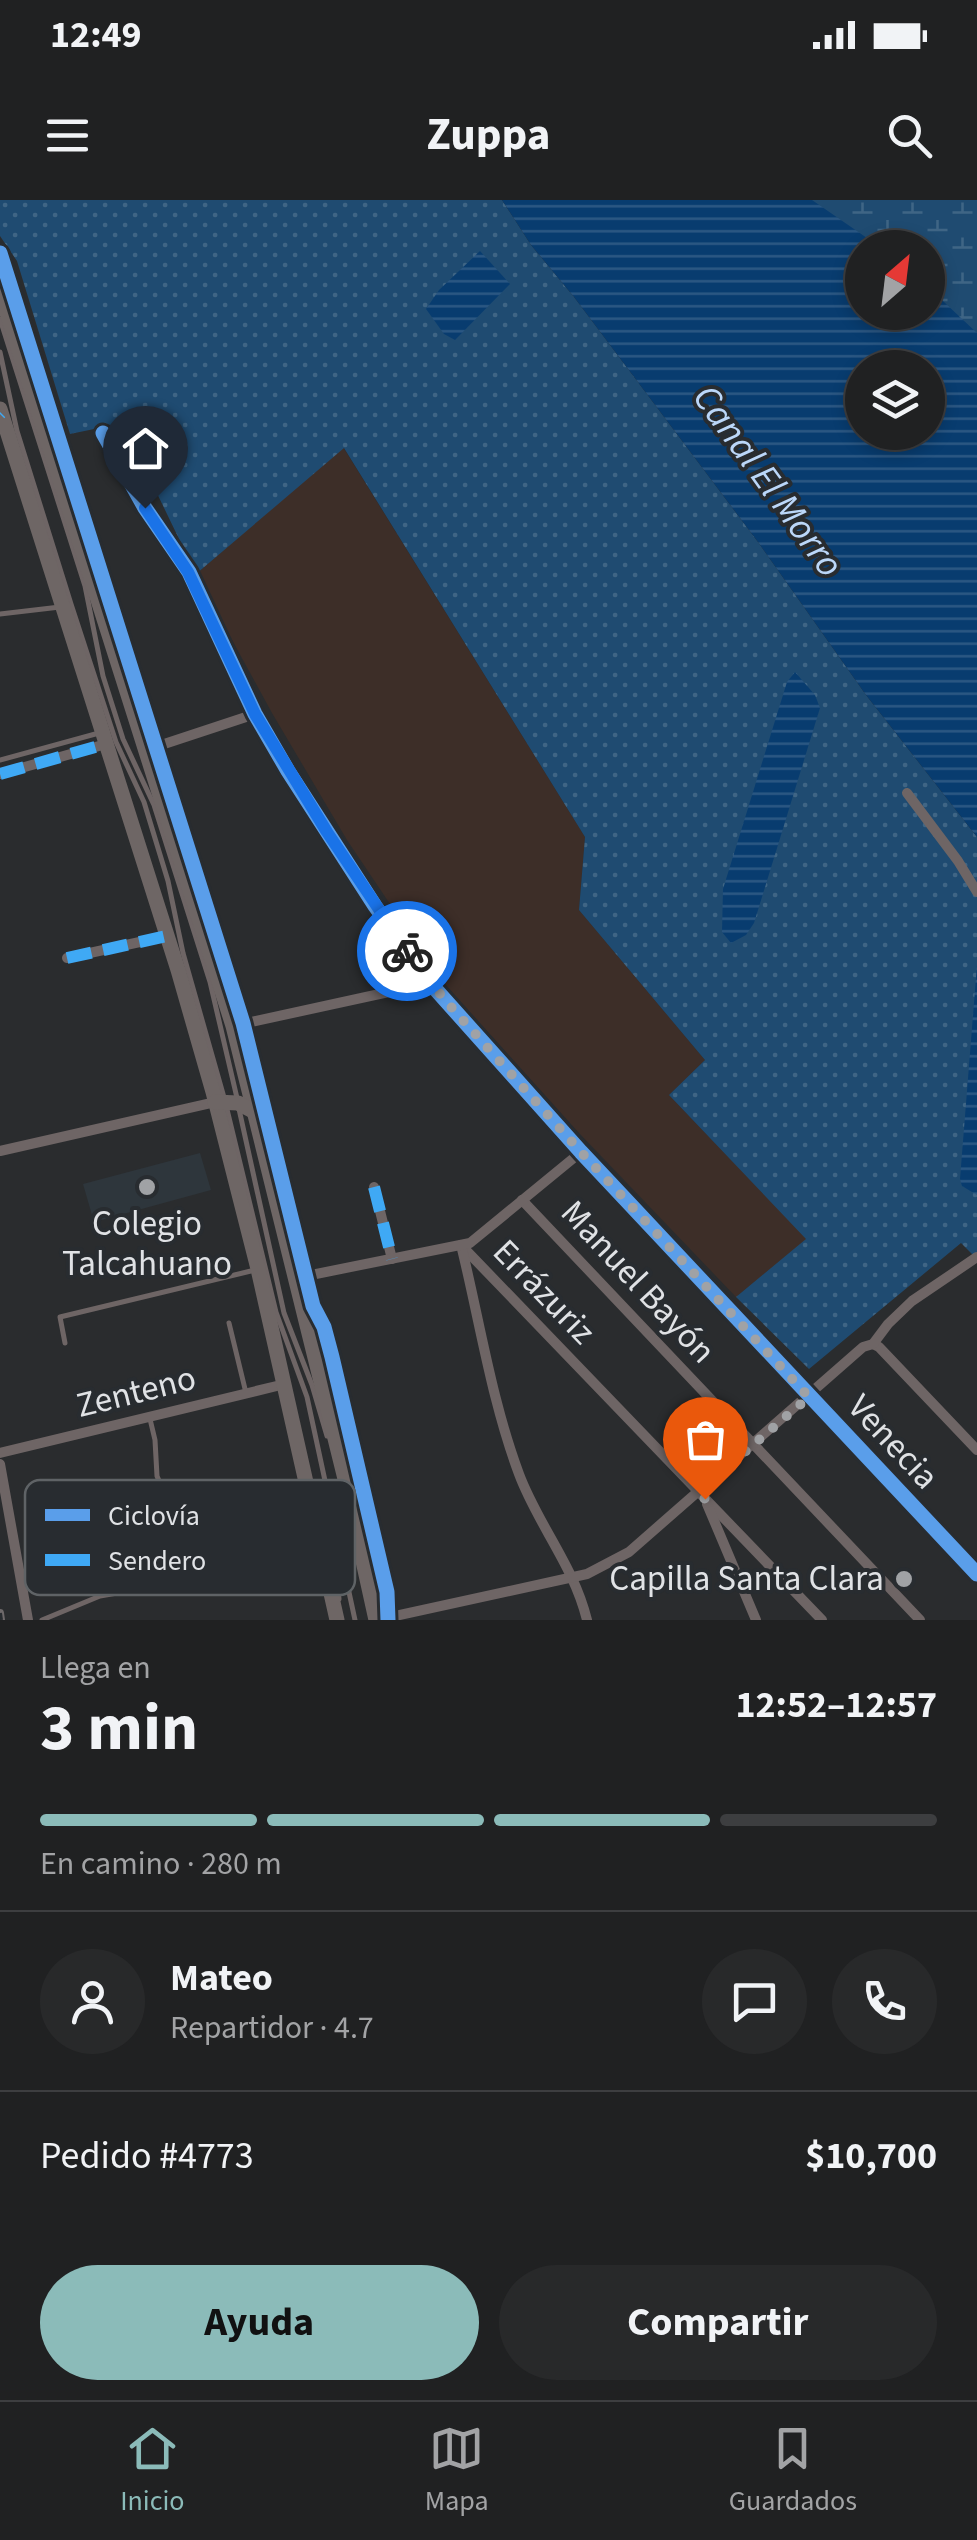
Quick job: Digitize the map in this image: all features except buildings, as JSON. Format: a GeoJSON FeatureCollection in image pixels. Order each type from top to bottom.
{"type":"FeatureCollection","features":[{"type":"Feature","properties":{"kind":"main road"},"geometry":{"type":"LineString","coordinates":[[0,291],[233,1026],[345,1480]]}},
{"type":"Feature","properties":{"kind":"main road"},"geometry":{"type":"LineString","coordinates":[[0,412],[167,936],[226,1102],[258,1269],[307,1480]]}},
{"type":"Feature","properties":{"kind":"main road"},"geometry":{"type":"LineString","coordinates":[[226,1102],[254,1112]]}},
{"type":"Feature","properties":{"kind":"main road"},"geometry":{"type":"LineString","coordinates":[[355,1523],[377,1620]]}},
{"type":"Feature","properties":{"kind":"main road"},"geometry":{"type":"LineString","coordinates":[[332,1595],[338,1620]]}},
{"type":"Feature","properties":{"kind":"street","name":"Venecia"},"geometry":{"type":"LineString","coordinates":[[103,433],[145,508],[188,572],[255,714],[339,852],[430,983],[581,1152],[977,1574]]}},
{"type":"Feature","properties":{"kind":"street"},"geometry":{"type":"LineString","coordinates":[[146,750],[255,714]]}},
{"type":"Feature","properties":{"kind":"street"},"geometry":{"type":"LineString","coordinates":[[0,774],[74,753],[104,738]]}},
{"type":"Feature","properties":{"kind":"street"},"geometry":{"type":"LineString","coordinates":[[907,793],[977,892]]}},
{"type":"Feature","properties":{"kind":"street"},"geometry":{"type":"LineString","coordinates":[[67,958],[167,936]]}},
{"type":"Feature","properties":{"kind":"street"},"geometry":{"type":"LineString","coordinates":[[233,1026],[430,983]]}},
{"type":"Feature","properties":{"kind":"street"},"geometry":{"type":"LineString","coordinates":[[0,1151],[226,1102]]}},
{"type":"Feature","properties":{"kind":"street"},"geometry":{"type":"LineString","coordinates":[[296,1278],[461,1246],[474,1240],[581,1152]]}},
{"type":"Feature","properties":{"kind":"street"},"geometry":{"type":"LineString","coordinates":[[374,1187],[392,1259]]}},
{"type":"Feature","properties":{"kind":"street","name":"Manuel Bayón"},"geometry":{"type":"LineString","coordinates":[[522,1200],[920,1620]]}},
{"type":"Feature","properties":{"kind":"street","name":"Errázuriz"},"geometry":{"type":"LineString","coordinates":[[461,1246],[822,1620]]}},
{"type":"Feature","properties":{"kind":"street","name":"Errázuriz"},"geometry":{"type":"LineString","coordinates":[[461,1246],[519,1474],[574,1577],[586,1620]]}},
{"type":"Feature","properties":{"kind":"street"},"geometry":{"type":"LineString","coordinates":[[377,1620],[594,1572],[622,1558],[702,1495],[863,1347],[872,1344],[903,1308],[977,1257]]}},
{"type":"Feature","properties":{"kind":"street"},"geometry":{"type":"LineString","coordinates":[[872,1344],[880,1347],[977,1450]]}},
{"type":"Feature","properties":{"kind":"street","name":"Zenteno"},"geometry":{"type":"LineString","coordinates":[[0,1453],[285,1384]]}},
{"type":"Feature","properties":{"kind":"street"},"geometry":{"type":"LineString","coordinates":[[0,1464],[28,1620]]}},
{"type":"Feature","properties":{"kind":"street"},"geometry":{"type":"LineString","coordinates":[[702,1495],[756,1620]]}},
{"type":"Feature","properties":{"kind":"lane"},"geometry":{"type":"LineString","coordinates":[[0,319],[86,586],[103,676],[123,739],[154,805],[210,982],[226,1102],[260,1194],[284,1314],[344,1475]]}},
{"type":"Feature","properties":{"kind":"lane"},"geometry":{"type":"LineString","coordinates":[[0,352],[21,443],[77,622],[116,742],[144,802],[161,856],[182,953],[226,1102],[276,1312],[307,1397],[324,1480]]}},
{"type":"Feature","properties":{"kind":"lane"},"geometry":{"type":"LineString","coordinates":[[0,614],[62,606]]}},
{"type":"Feature","properties":{"kind":"lane"},"geometry":{"type":"LineString","coordinates":[[0,760],[104,738]]}},
{"type":"Feature","properties":{"kind":"lane"},"geometry":{"type":"LineString","coordinates":[[65,1343],[60,1317],[258,1269]]}},
{"type":"Feature","properties":{"kind":"lane"},"geometry":{"type":"LineString","coordinates":[[229,1324],[246,1393]]}},
{"type":"Feature","properties":{"kind":"lane"},"geometry":{"type":"LineString","coordinates":[[149,1416],[158,1480]]}},
{"type":"Feature","properties":{"kind":"lane"},"geometry":{"type":"LineString","coordinates":[[42,1620],[106,1595]]}},
{"type":"Feature","properties":{"kind":"lane"},"geometry":{"type":"LineString","coordinates":[[336,1595],[338,1620]]}},
{"type":"Feature","properties":{"kind":"lane"},"geometry":{"type":"LineString","coordinates":[[350,1595],[356,1620]]}},
{"type":"Feature","properties":{"kind":"shaded area"},"geometry":{"type":"Polygon","coordinates":[[[343,447],[585,837],[579,910],[705,1060],[669,1095],[807,1239],[736,1297],[580,1134],[441,980],[347,840],[196,574],[343,447]]]}},
{"type":"Feature","properties":{"kind":"shaded area","name":"Colegio Talcahuano"},"geometry":{"type":"Polygon","coordinates":[[[200,1153],[211,1190],[94,1222],[83,1184],[200,1153]]]}},
{"type":"Feature","properties":{"kind":"green space"},"geometry":{"type":"Polygon","coordinates":[[[0,200],[502,200],[531,245],[758,542],[866,695],[977,837],[977,1259],[961,1243],[809,1369],[736,1297],[806,1239],[669,1095],[705,1060],[579,910],[585,837],[344,448],[196,574],[123,423],[70,434],[17,261],[0,236],[0,200]]]}},
{"type":"Feature","properties":{"kind":"green space"},"geometry":{"type":"Polygon","coordinates":[[[634,200],[977,200],[977,524],[938,450],[945,450],[945,350],[845,350],[845,355],[634,200]]]}},
{"type":"Feature","properties":{"kind":"water","name":"Canal El Morro"},"geometry":{"type":"Polygon","coordinates":[[[502,200],[812,200],[855,230],[845,230],[845,330],[945,330],[945,303],[977,333],[977,837],[866,695],[758,542],[531,245],[502,200]]]}},
{"type":"Feature","properties":{"kind":"water"},"geometry":{"type":"Polygon","coordinates":[[[480,251],[510,284],[455,340],[444,334],[426,309],[439,290],[480,251]]]}},
{"type":"Feature","properties":{"kind":"water"},"geometry":{"type":"Polygon","coordinates":[[[795,672],[815,695],[820,708],[754,923],[746,935],[731,943],[722,932],[723,889],[787,682],[795,672]]]}},
{"type":"Feature","properties":{"kind":"water"},"geometry":{"type":"Polygon","coordinates":[[[977,965],[977,1195],[962,1186],[960,1179],[977,965]]]}},
{"type":"Feature","properties":{"kind":"railway"},"geometry":{"type":"LineString","coordinates":[[0,1613],[1,1620]]}},
{"type":"Feature","properties":{"kind":"marked path"},"geometry":{"type":"LineString","coordinates":[[0,774],[106,744]]}},
{"type":"Feature","properties":{"kind":"marked path"},"geometry":{"type":"LineString","coordinates":[[67,958],[167,936]]}},
{"type":"Feature","properties":{"kind":"marked path"},"geometry":{"type":"LineString","coordinates":[[374,1187],[392,1259]]}},
{"type":"Feature","properties":{"kind":"cycle path"},"geometry":{"type":"LineString","coordinates":[[0,253],[243,1023],[313,1306],[332,1357],[387,1592],[388,1620]]}},
{"type":"Feature","properties":{"kind":"cycle path"},"geometry":{"type":"LineString","coordinates":[[103,433],[145,508],[189,572],[255,714],[288,771],[430,983],[581,1152],[977,1574]]}},
{"type":"Feature","properties":{"kind":"way so far"},"geometry":{"type":"LineString","coordinates":[[407,951],[430,983],[581,1152],[809,1397],[698,1492],[705,1499]]}},
{"type":"Feature","properties":{"kind":"place","name":"Colegio Talcahuano"},"geometry":{"type":"Point","coordinates":[147,1187]}},
{"type":"Feature","properties":{"kind":"place","name":"Capilla Santa Clara"},"geometry":{"type":"Point","coordinates":[904,1579]}},
{"type":"Feature","properties":{"kind":"route"},"geometry":{"type":"LineString","coordinates":[[145,508],[188,572],[255,714],[288,771],[407,951]]}}]}
